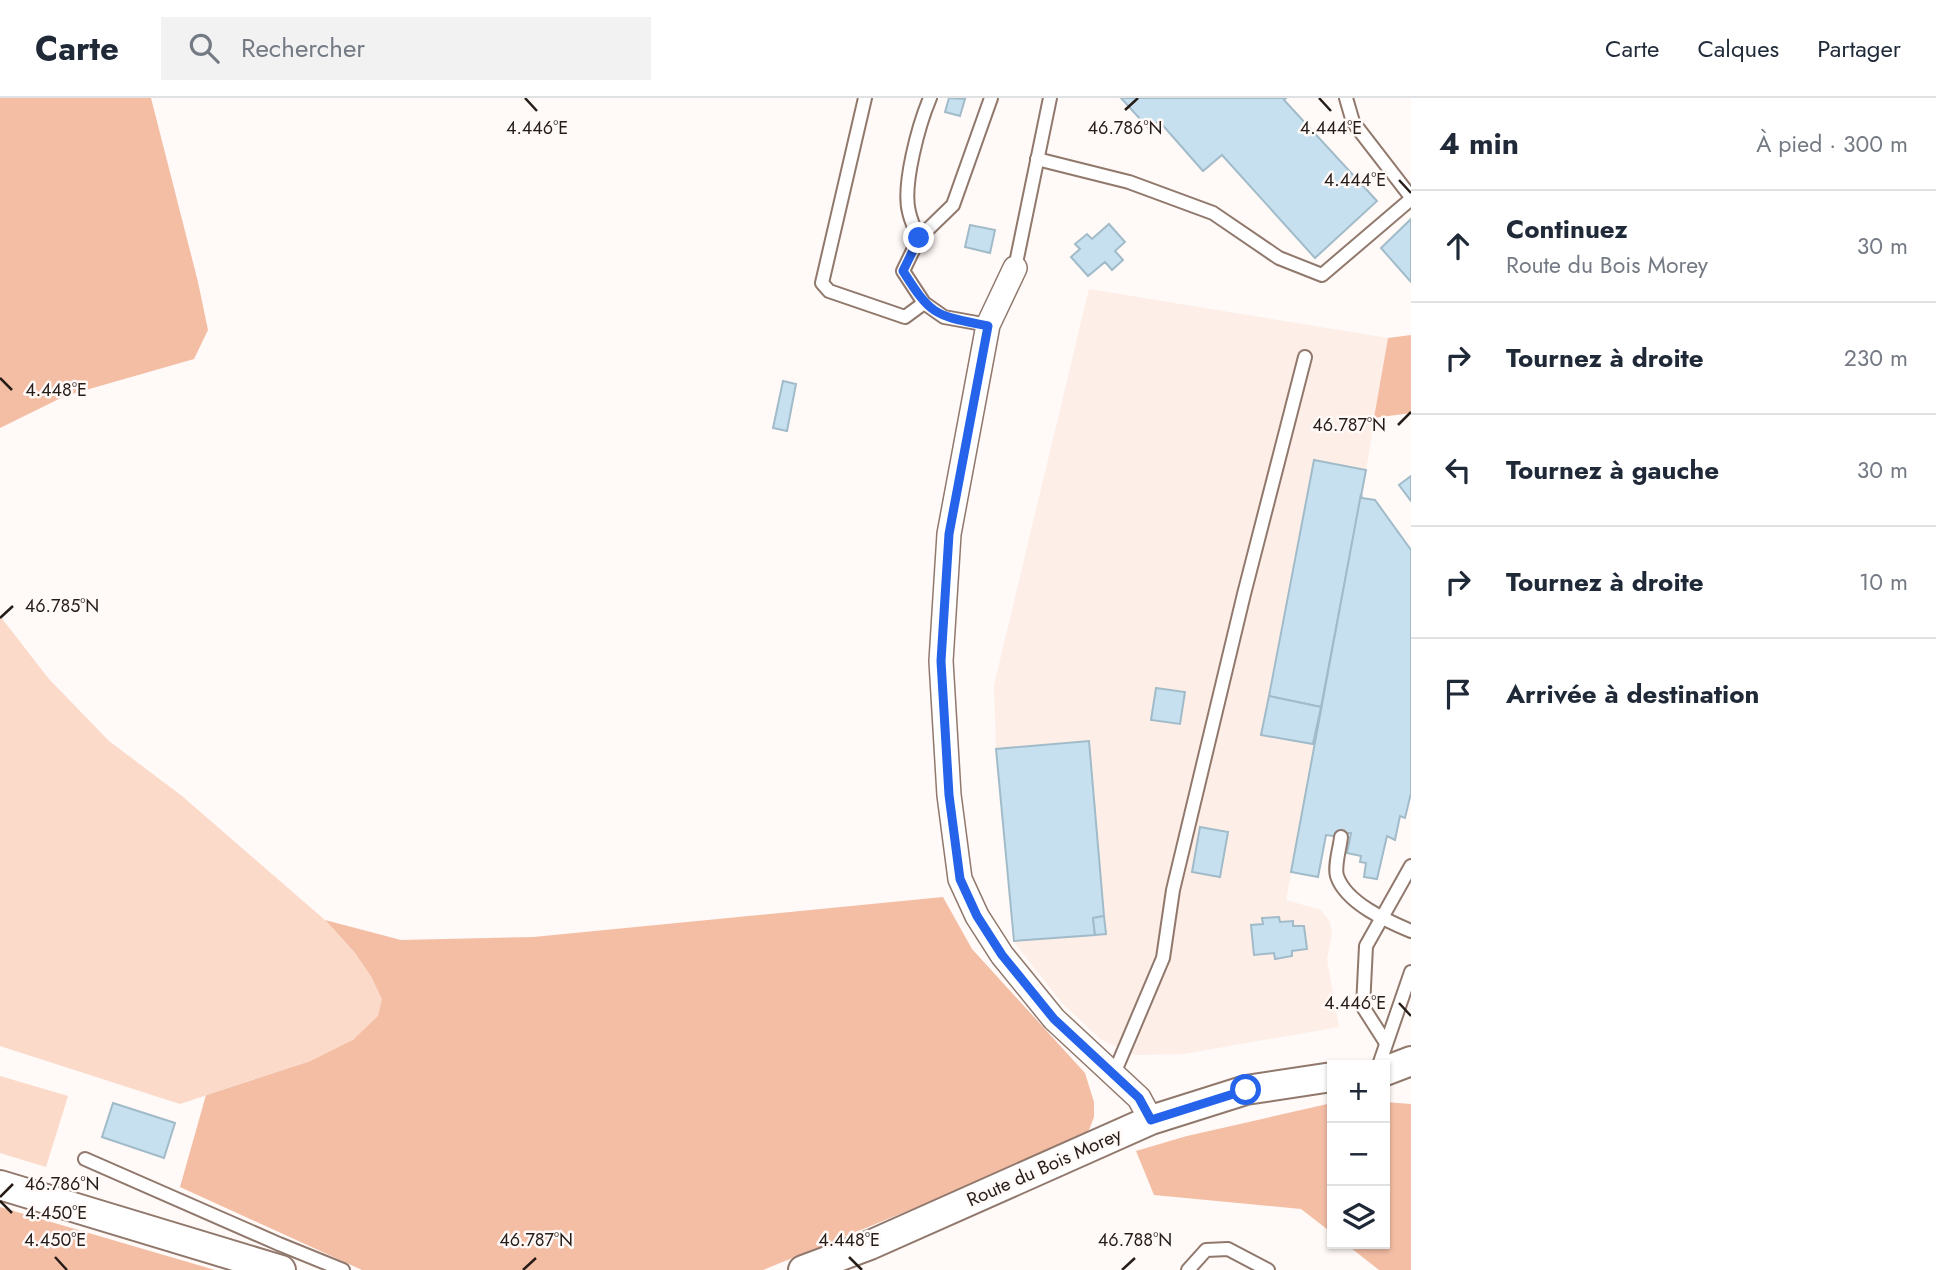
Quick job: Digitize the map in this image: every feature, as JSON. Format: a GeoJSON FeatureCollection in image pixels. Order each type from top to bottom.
{"type":"FeatureCollection","features":[{"type":"Feature","properties":{"kind":"street"},"geometry":{"type":"LineString","coordinates":[[1015,268],[988,326],[949,534],[941,661],[949,795],[960,879],[977,916],[1002,955],[1054,1019],[1139,1098],[1151,1120]]}},
{"type":"Feature","properties":{"kind":"street"},"geometry":{"type":"LineString","coordinates":[[1390,1071],[1411,1061]]}},
{"type":"Feature","properties":{"kind":"street"},"geometry":{"type":"LineString","coordinates":[[1390,1074],[1411,1077]]}},
{"type":"Feature","properties":{"kind":"street","name":"Route du Bois Morey"},"geometry":{"type":"LineString","coordinates":[[803,1270],[870,1245],[1151,1120],[1246,1090],[1327,1078]]}},
{"type":"Feature","properties":{"kind":"street"},"geometry":{"type":"LineString","coordinates":[[0,1185],[281,1270]]}},
{"type":"Feature","properties":{"kind":"lane"},"geometry":{"type":"LineString","coordinates":[[865,98],[822,283],[829,291],[905,317],[923,303]]}},
{"type":"Feature","properties":{"kind":"lane"},"geometry":{"type":"LineString","coordinates":[[919,238],[908,211],[909,182],[921,120],[930,98]]}},
{"type":"Feature","properties":{"kind":"lane"},"geometry":{"type":"LineString","coordinates":[[988,326],[944,317],[923,303],[903,271],[919,238],[953,205],[991,98]]}},
{"type":"Feature","properties":{"kind":"lane"},"geometry":{"type":"LineString","coordinates":[[1015,268],[1050,98]]}},
{"type":"Feature","properties":{"kind":"lane"},"geometry":{"type":"LineString","coordinates":[[1037,159],[1129,183],[1213,213],[1279,258],[1322,275],[1411,198],[1353,122],[1346,98]]}},
{"type":"Feature","properties":{"kind":"lane"},"geometry":{"type":"LineString","coordinates":[[1113,1076],[1163,958],[1173,890],[1244,594],[1305,357]]}},
{"type":"Feature","properties":{"kind":"lane"},"geometry":{"type":"LineString","coordinates":[[1341,837],[1336,874],[1349,894],[1381,919],[1411,931]]}},
{"type":"Feature","properties":{"kind":"lane"},"geometry":{"type":"LineString","coordinates":[[1386,1043],[1363,1007],[1366,946],[1411,866]]}},
{"type":"Feature","properties":{"kind":"lane"},"geometry":{"type":"LineString","coordinates":[[1381,1060],[1411,972]]}},
{"type":"Feature","properties":{"kind":"lane"},"geometry":{"type":"LineString","coordinates":[[85,1159],[343,1270]]}},
{"type":"Feature","properties":{"kind":"lane"},"geometry":{"type":"LineString","coordinates":[[1188,1270],[1206,1250],[1228,1249],[1268,1270]]}},
{"type":"Feature","properties":{"kind":"shaded area"},"geometry":{"type":"Polygon","coordinates":[[[0,98],[151,98],[208,330],[194,359],[65,396],[0,428],[0,98]]]}},
{"type":"Feature","properties":{"kind":"shaded area"},"geometry":{"type":"Polygon","coordinates":[[[1089,289],[1388,338],[1286,900],[1321,910],[1330,922],[1332,934],[1327,959],[1339,1027],[1183,1054],[1135,1055],[1100,1039],[1062,1003],[1014,942],[996,749],[994,685],[1089,289]]]}},
{"type":"Feature","properties":{"kind":"shaded area"},"geometry":{"type":"Polygon","coordinates":[[[1411,335],[1411,413],[1374,418],[1388,338],[1411,335]]]}},
{"type":"Feature","properties":{"kind":"shaded area"},"geometry":{"type":"Polygon","coordinates":[[[0,616],[49,679],[109,741],[182,796],[325,920],[354,952],[372,978],[382,999],[378,1016],[354,1039],[310,1061],[180,1104],[0,1046],[0,616]]]}},
{"type":"Feature","properties":{"kind":"shaded area"},"geometry":{"type":"Polygon","coordinates":[[[943,897],[972,949],[1085,1073],[1094,1102],[1094,1117],[1089,1130],[1074,1143],[763,1270],[362,1270],[180,1187],[206,1095],[310,1061],[354,1039],[372,978],[354,952],[325,920],[401,940],[533,937],[943,897]]]}},
{"type":"Feature","properties":{"kind":"shaded area"},"geometry":{"type":"Polygon","coordinates":[[[0,1076],[68,1096],[46,1167],[0,1153],[0,1076]]]}},
{"type":"Feature","properties":{"kind":"shaded area"},"geometry":{"type":"Polygon","coordinates":[[[1390,1102],[1411,1104],[1411,1270],[1379,1270],[1352,1249],[1390,1249],[1390,1102]]]}},
{"type":"Feature","properties":{"kind":"shaded area"},"geometry":{"type":"Polygon","coordinates":[[[1327,1104],[1327,1229],[1301,1209],[1154,1195],[1136,1151],[1187,1136],[1327,1104]]]}},
{"type":"Feature","properties":{"kind":"shaded area"},"geometry":{"type":"Polygon","coordinates":[[[0,1207],[215,1270],[0,1270],[0,1207]]]}},
{"type":"Feature","properties":{"kind":"building"},"geometry":{"type":"Polygon","coordinates":[[[949,98],[965,99],[960,116],[945,112],[949,98]]]}},
{"type":"Feature","properties":{"kind":"building"},"geometry":{"type":"Polygon","coordinates":[[[1121,98],[1286,98],[1284,100],[1377,201],[1315,258],[1222,155],[1203,171],[1159,121],[1150,130],[1121,98]]]}},
{"type":"Feature","properties":{"kind":"building"},"geometry":{"type":"Polygon","coordinates":[[[1411,219],[1411,282],[1381,248],[1411,219]]]}},
{"type":"Feature","properties":{"kind":"building"},"geometry":{"type":"Polygon","coordinates":[[[1109,224],[1125,242],[1115,251],[1123,260],[1112,270],[1105,262],[1088,276],[1071,257],[1080,249],[1075,244],[1087,234],[1092,239],[1109,224]]]}},
{"type":"Feature","properties":{"kind":"building"},"geometry":{"type":"Polygon","coordinates":[[[970,225],[995,230],[990,253],[965,247],[970,225]]]}},
{"type":"Feature","properties":{"kind":"building"},"geometry":{"type":"Polygon","coordinates":[[[783,381],[796,384],[787,431],[773,428],[783,381]]]}},
{"type":"Feature","properties":{"kind":"building"},"geometry":{"type":"Polygon","coordinates":[[[1314,460],[1366,470],[1321,707],[1269,696],[1314,460]]]}},
{"type":"Feature","properties":{"kind":"building"},"geometry":{"type":"Polygon","coordinates":[[[1411,476],[1411,501],[1399,485],[1411,476]]]}},
{"type":"Feature","properties":{"kind":"building"},"geometry":{"type":"Polygon","coordinates":[[[1361,494],[1362,498],[1375,500],[1411,550],[1411,793],[1405,818],[1400,816],[1395,840],[1387,836],[1377,879],[1364,877],[1366,863],[1360,862],[1361,856],[1347,853],[1351,833],[1348,833],[1347,838],[1326,835],[1318,877],[1291,872],[1361,494]]]}},
{"type":"Feature","properties":{"kind":"building"},"geometry":{"type":"Polygon","coordinates":[[[1156,688],[1185,692],[1180,724],[1151,720],[1156,688]]]}},
{"type":"Feature","properties":{"kind":"building"},"geometry":{"type":"Polygon","coordinates":[[[1269,696],[1321,707],[1313,744],[1261,735],[1269,696]]]}},
{"type":"Feature","properties":{"kind":"building"},"geometry":{"type":"Polygon","coordinates":[[[1089,741],[1104,916],[1093,918],[1095,935],[1014,941],[996,749],[1089,741]]]}},
{"type":"Feature","properties":{"kind":"building"},"geometry":{"type":"Polygon","coordinates":[[[1200,827],[1228,832],[1220,877],[1192,872],[1200,827]]]}},
{"type":"Feature","properties":{"kind":"building"},"geometry":{"type":"Polygon","coordinates":[[[1104,916],[1106,934],[1095,935],[1093,918],[1104,916]]]}},
{"type":"Feature","properties":{"kind":"building"},"geometry":{"type":"Polygon","coordinates":[[[1279,917],[1280,922],[1293,921],[1293,926],[1304,926],[1307,949],[1292,951],[1292,956],[1275,959],[1274,953],[1254,955],[1251,925],[1263,924],[1262,918],[1279,917]]]}},
{"type":"Feature","properties":{"kind":"building"},"geometry":{"type":"Polygon","coordinates":[[[113,1103],[175,1123],[164,1158],[102,1137],[113,1103]]]}},
{"type":"Feature","properties":{"kind":"route"},"geometry":{"type":"LineString","coordinates":[[919,238],[903,271],[923,303],[944,317],[988,326],[949,534],[941,661],[949,795],[960,879],[977,916],[1002,955],[1054,1019],[1139,1098],[1151,1120],[1246,1090]]}}]}
